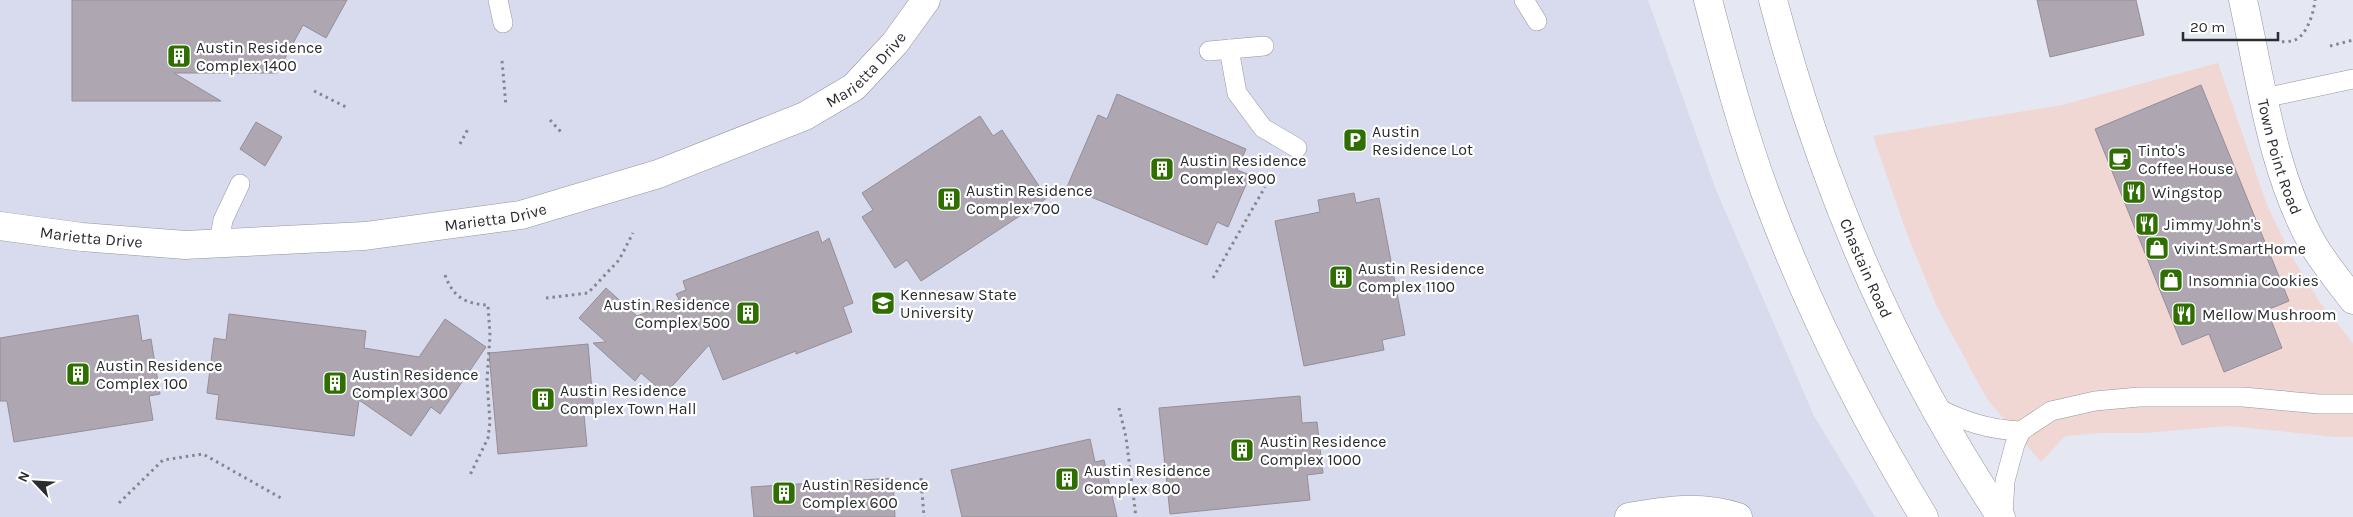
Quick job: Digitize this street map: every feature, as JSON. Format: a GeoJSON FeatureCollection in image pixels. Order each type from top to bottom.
{"type":"FeatureCollection","features":[{"type":"Feature","properties":{"kind":"street"},"geometry":{"type":"LineString","coordinates":[[1708,0],[1744,130],[1786,247],[1846,378],[1885,452],[1924,517]]}},
{"type":"Feature","properties":{"kind":"street","name":"Chastain Road"},"geometry":{"type":"LineString","coordinates":[[1773,0],[1814,137],[1844,218],[1889,321],[1935,407],[2002,517]]}},
{"type":"Feature","properties":{"kind":"street","name":"Town Point Road"},"geometry":{"type":"LineString","coordinates":[[2243,0],[2276,152],[2294,204],[2312,242],[2353,300]]}},
{"type":"Feature","properties":{"kind":"street","name":"Marietta Drive"},"geometry":{"type":"LineString","coordinates":[[0,226],[82,236],[185,245],[364,236],[521,215],[658,174],[805,116],[854,87],[895,43],[921,2]]}},
{"type":"Feature","properties":{"kind":"street"},"geometry":{"type":"LineString","coordinates":[[1629,517],[1673,509],[1712,510],[1738,517]]}},
{"type":"Feature","properties":{"kind":"lane"},"geometry":{"type":"LineString","coordinates":[[498,0],[503,23]]}},
{"type":"Feature","properties":{"kind":"lane"},"geometry":{"type":"LineString","coordinates":[[1524,0],[1537,21]]}},
{"type":"Feature","properties":{"kind":"lane"},"geometry":{"type":"LineString","coordinates":[[1209,51],[1264,46]]}},
{"type":"Feature","properties":{"kind":"lane"},"geometry":{"type":"LineString","coordinates":[[1229,49],[1237,93],[1263,128],[1297,148]]}},
{"type":"Feature","properties":{"kind":"lane"},"geometry":{"type":"LineString","coordinates":[[2264,98],[2353,79]]}},
{"type":"Feature","properties":{"kind":"lane"},"geometry":{"type":"LineString","coordinates":[[219,243],[223,220],[240,184]]}},
{"type":"Feature","properties":{"kind":"lane"},"geometry":{"type":"LineString","coordinates":[[2002,517],[2005,481],[2015,444],[2021,431],[2051,411],[2095,401],[2139,396],[2243,397],[2319,404],[2353,404]]}},
{"type":"Feature","properties":{"kind":"lane"},"geometry":{"type":"LineString","coordinates":[[1935,407],[1980,426],[1999,431],[2021,431]]}},
{"type":"Feature","properties":{"kind":"path"},"geometry":{"type":"LineString","coordinates":[[2253,46],[2295,40],[2309,23],[2315,0]]}},
{"type":"Feature","properties":{"kind":"path"},"geometry":{"type":"LineString","coordinates":[[2330,46],[2353,40]]}},
{"type":"Feature","properties":{"kind":"path"},"geometry":{"type":"LineString","coordinates":[[502,61],[506,106]]}},
{"type":"Feature","properties":{"kind":"path"},"geometry":{"type":"LineString","coordinates":[[314,91],[348,108]]}},
{"type":"Feature","properties":{"kind":"path"},"geometry":{"type":"LineString","coordinates":[[550,120],[561,132]]}},
{"type":"Feature","properties":{"kind":"path"},"geometry":{"type":"LineString","coordinates":[[460,144],[468,129]]}},
{"type":"Feature","properties":{"kind":"path"},"geometry":{"type":"LineString","coordinates":[[1213,278],[1264,187]]}},
{"type":"Feature","properties":{"kind":"path"},"geometry":{"type":"LineString","coordinates":[[546,298],[588,293],[619,260],[633,233]]}},
{"type":"Feature","properties":{"kind":"path"},"geometry":{"type":"LineString","coordinates":[[445,275],[450,290],[458,297],[474,304],[488,305],[490,335],[487,381],[490,422],[488,438],[470,475]]}},
{"type":"Feature","properties":{"kind":"path"},"geometry":{"type":"LineString","coordinates":[[1119,408],[1126,437],[1136,517]]}},
{"type":"Feature","properties":{"kind":"path"},"geometry":{"type":"LineString","coordinates":[[119,504],[163,460],[203,454],[280,498]]}},
{"type":"Feature","properties":{"kind":"path"},"geometry":{"type":"LineString","coordinates":[[921,478],[924,517]]}},
{"type":"Feature","properties":{"kind":"shaded area","name":"Kennesaw State University"},"geometry":{"type":"Polygon","coordinates":[[[0,0],[1648,0],[1716,190],[1814,416],[1875,517],[0,517],[0,0]]]}},
{"type":"Feature","properties":{"kind":"shaded area"},"geometry":{"type":"Polygon","coordinates":[[[2218,63],[2267,205],[2291,255],[2319,301],[2353,343],[2353,437],[2335,437],[2230,426],[2144,433],[2101,433],[2065,436],[2041,462],[1987,399],[1937,307],[1907,234],[1873,136],[2062,105],[2218,63]]]}},
{"type":"Feature","properties":{"kind":"building","name":"Austin Residence Complex 1400"},"geometry":{"type":"Polygon","coordinates":[[[72,0],[347,0],[326,38],[303,25],[277,73],[174,73],[221,101],[72,101],[72,0]]]}},
{"type":"Feature","properties":{"kind":"building"},"geometry":{"type":"Polygon","coordinates":[[[2037,0],[2136,0],[2144,35],[2050,57],[2037,0]]]}},
{"type":"Feature","properties":{"kind":"building"},"geometry":{"type":"Polygon","coordinates":[[[2201,85],[2289,301],[2267,310],[2282,348],[2224,372],[2209,334],[2182,345],[2095,129],[2201,85]]]}},
{"type":"Feature","properties":{"kind":"building","name":"Austin Residence Complex 900"},"geometry":{"type":"Polygon","coordinates":[[[1117,94],[1246,149],[1237,170],[1250,175],[1228,227],[1217,222],[1207,245],[1067,187],[1098,115],[1107,119],[1117,94]]]}},
{"type":"Feature","properties":{"kind":"building","name":"Austin Residence Complex 700"},"geometry":{"type":"Polygon","coordinates":[[[980,116],[993,136],[1002,130],[1047,198],[921,281],[907,260],[895,268],[862,217],[873,210],[862,193],[980,116]]]}},
{"type":"Feature","properties":{"kind":"building"},"geometry":{"type":"Polygon","coordinates":[[[256,122],[282,137],[265,166],[240,149],[256,122]]]}},
{"type":"Feature","properties":{"kind":"building","name":"Austin Residence Complex 1100"},"geometry":{"type":"Polygon","coordinates":[[[1354,193],[1356,203],[1379,198],[1405,335],[1382,340],[1384,350],[1304,366],[1275,221],[1320,212],[1318,200],[1354,193]]]}},
{"type":"Feature","properties":{"kind":"building","name":"Austin Residence Complex 500"},"geometry":{"type":"Polygon","coordinates":[[[818,231],[822,243],[829,238],[853,303],[843,307],[852,332],[796,354],[796,351],[723,380],[709,345],[665,394],[641,373],[635,381],[593,343],[606,342],[579,318],[606,288],[637,316],[679,299],[676,294],[686,290],[683,281],[818,231]]]}},
{"type":"Feature","properties":{"kind":"building","name":"Austin Residence Complex 300"},"geometry":{"type":"Polygon","coordinates":[[[229,314],[366,331],[364,348],[419,357],[445,319],[486,347],[440,414],[431,407],[411,436],[359,400],[354,436],[216,419],[219,395],[207,393],[214,338],[226,340],[229,314]]]}},
{"type":"Feature","properties":{"kind":"building","name":"Austin Residence Complex 100"},"geometry":{"type":"Polygon","coordinates":[[[138,315],[142,341],[151,339],[160,394],[149,396],[153,420],[14,442],[7,401],[0,401],[0,338],[138,315]]]}},
{"type":"Feature","properties":{"kind":"building","name":"Austin Residence Complex Town Hall"},"geometry":{"type":"Polygon","coordinates":[[[588,344],[594,414],[584,415],[587,446],[498,454],[489,353],[588,344]]]}},
{"type":"Feature","properties":{"kind":"building","name":"Austin Residence Complex 1000"},"geometry":{"type":"Polygon","coordinates":[[[1300,396],[1302,423],[1317,422],[1323,473],[1307,475],[1310,500],[1170,514],[1159,408],[1300,396]]]}},
{"type":"Feature","properties":{"kind":"building","name":"Austin Residence Complex 800"},"geometry":{"type":"Polygon","coordinates":[[[1090,439],[1095,462],[1104,460],[1117,517],[962,517],[951,470],[1090,439]]]}},
{"type":"Feature","properties":{"kind":"building","name":"Austin Residence Complex 600"},"geometry":{"type":"Polygon","coordinates":[[[893,478],[895,517],[754,517],[751,487],[893,478]]]}},
{"type":"Feature","properties":{"kind":"place","name":"Austin Residence Complex 1400"},"geometry":{"type":"Point","coordinates":[179,56]}},
{"type":"Feature","properties":{"kind":"place","name":"Austin Residence Lot"},"geometry":{"type":"Point","coordinates":[1355,140]}},
{"type":"Feature","properties":{"kind":"place","name":"Tinto's Coffee House"},"geometry":{"type":"Point","coordinates":[2120,159]}},
{"type":"Feature","properties":{"kind":"place","name":"Austin Residence Complex 900"},"geometry":{"type":"Point","coordinates":[1162,169]}},
{"type":"Feature","properties":{"kind":"place","name":"Wingstop"},"geometry":{"type":"Point","coordinates":[2134,192]}},
{"type":"Feature","properties":{"kind":"place","name":"Austin Residence Complex 700"},"geometry":{"type":"Point","coordinates":[949,199]}},
{"type":"Feature","properties":{"kind":"place","name":"Jimmy John's"},"geometry":{"type":"Point","coordinates":[2147,224]}},
{"type":"Feature","properties":{"kind":"place","name":"vivint.SmartHome"},"geometry":{"type":"Point","coordinates":[2157,248]}},
{"type":"Feature","properties":{"kind":"place","name":"Austin Residence Complex 1100"},"geometry":{"type":"Point","coordinates":[1341,277]}},
{"type":"Feature","properties":{"kind":"place","name":"Insomnia Cookies"},"geometry":{"type":"Point","coordinates":[2171,280]}},
{"type":"Feature","properties":{"kind":"place","name":"Kennesaw State University"},"geometry":{"type":"Point","coordinates":[883,303]}},
{"type":"Feature","properties":{"kind":"place","name":"Austin Residence Complex 500"},"geometry":{"type":"Point","coordinates":[748,313]}},
{"type":"Feature","properties":{"kind":"place","name":"Mellow Mushroom"},"geometry":{"type":"Point","coordinates":[2184,314]}},
{"type":"Feature","properties":{"kind":"place","name":"Austin Residence Complex 100"},"geometry":{"type":"Point","coordinates":[78,374]}},
{"type":"Feature","properties":{"kind":"place","name":"Austin Residence Complex 300"},"geometry":{"type":"Point","coordinates":[335,383]}},
{"type":"Feature","properties":{"kind":"place","name":"Austin Residence Complex Town Hall"},"geometry":{"type":"Point","coordinates":[543,399]}},
{"type":"Feature","properties":{"kind":"place","name":"Austin Residence Complex 1000"},"geometry":{"type":"Point","coordinates":[1242,450]}},
{"type":"Feature","properties":{"kind":"place","name":"Austin Residence Complex 800"},"geometry":{"type":"Point","coordinates":[1067,479]}},
{"type":"Feature","properties":{"kind":"place","name":"Austin Residence Complex 600"},"geometry":{"type":"Point","coordinates":[784,493]}}]}
